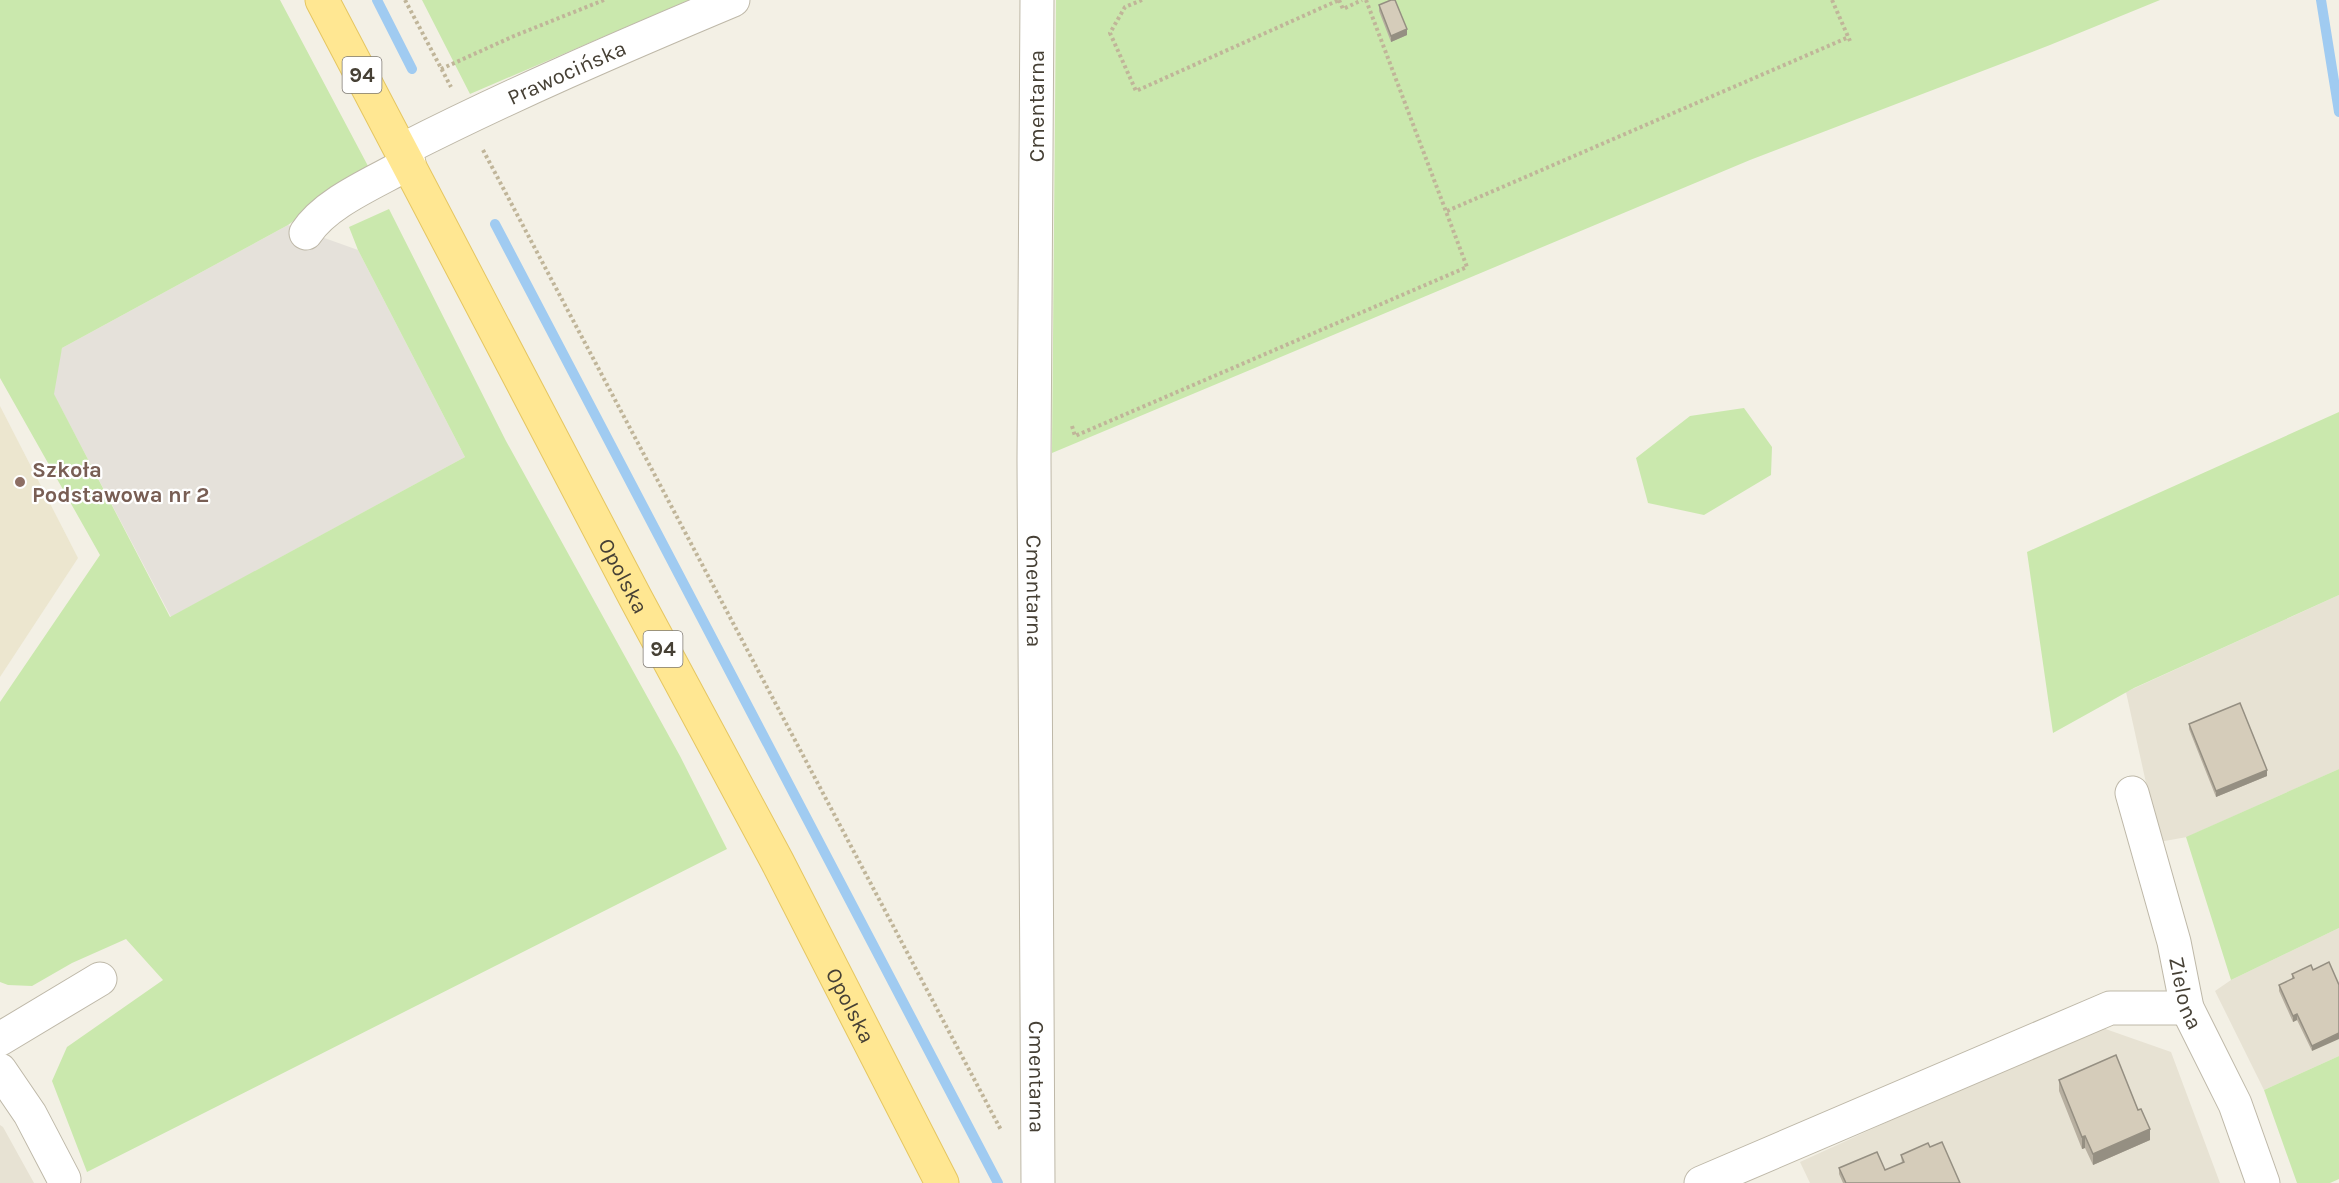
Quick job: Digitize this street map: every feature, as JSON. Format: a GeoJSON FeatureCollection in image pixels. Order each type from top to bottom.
{"type":"FeatureCollection","features":[{"type":"Feature","properties":{"kind":"main road","name":"Opolska"},"geometry":{"type":"LineString","coordinates":[[322,0],[635,597],[777,861],[942,1183]]}},
{"type":"Feature","properties":{"kind":"street","name":"Prawocińska"},"geometry":{"type":"LineString","coordinates":[[306,233],[315,219],[334,205],[466,118],[594,59],[733,0]]}},
{"type":"Feature","properties":{"kind":"street","name":"Cmentarna"},"geometry":{"type":"LineString","coordinates":[[1037,0],[1034,422],[1038,1183]]}},
{"type":"Feature","properties":{"kind":"street","name":"Zielona"},"geometry":{"type":"LineString","coordinates":[[2132,793],[2174,942],[2187,1008],[2235,1104],[2263,1183]]}},
{"type":"Feature","properties":{"kind":"street"},"geometry":{"type":"LineString","coordinates":[[0,1039],[100,979]]}},
{"type":"Feature","properties":{"kind":"street"},"geometry":{"type":"LineString","coordinates":[[1701,1183],[2110,1008],[2187,1008]]}},
{"type":"Feature","properties":{"kind":"street"},"geometry":{"type":"LineString","coordinates":[[0,1070],[30,1114],[64,1179]]}},
{"type":"Feature","properties":{"kind":"path"},"geometry":{"type":"LineString","coordinates":[[405,0],[452,89]]}},
{"type":"Feature","properties":{"kind":"path"},"geometry":{"type":"LineString","coordinates":[[441,69],[513,36],[604,0]]}},
{"type":"Feature","properties":{"kind":"path"},"geometry":{"type":"LineString","coordinates":[[1034,422],[1068,413],[1075,436],[1467,267],[1364,0],[1343,9],[1339,0],[1136,91],[1110,33],[1125,8],[1142,0]]}},
{"type":"Feature","properties":{"kind":"path"},"geometry":{"type":"LineString","coordinates":[[1447,211],[1850,39],[1833,0]]}},
{"type":"Feature","properties":{"kind":"path"},"geometry":{"type":"LineString","coordinates":[[482,147],[1005,1138]]}},
{"type":"Feature","properties":{"kind":"shaded area"},"geometry":{"type":"Polygon","coordinates":[[[288,225],[358,250],[465,457],[171,617],[51,389],[62,348],[288,225]]]}},
{"type":"Feature","properties":{"kind":"shaded area","name":"Szkoła Podstawowa nr 2"},"geometry":{"type":"Polygon","coordinates":[[[0,406],[78,558],[0,677],[0,406]]]}},
{"type":"Feature","properties":{"kind":"shaded area"},"geometry":{"type":"Polygon","coordinates":[[[2339,595],[2339,769],[2187,837],[2159,842],[2126,692],[2339,595]]]}},
{"type":"Feature","properties":{"kind":"shaded area"},"geometry":{"type":"Polygon","coordinates":[[[2339,928],[2339,1056],[2264,1090],[2215,991],[2231,980],[2339,928]]]}},
{"type":"Feature","properties":{"kind":"shaded area"},"geometry":{"type":"Polygon","coordinates":[[[2097,1026],[2171,1052],[2220,1183],[1810,1183],[1800,1162],[2097,1026]]]}},
{"type":"Feature","properties":{"kind":"shaded area"},"geometry":{"type":"Polygon","coordinates":[[[0,1125],[3,1127],[34,1183],[0,1183],[0,1125]]]}},
{"type":"Feature","properties":{"kind":"green space"},"geometry":{"type":"Polygon","coordinates":[[[0,0],[280,0],[368,166],[288,225],[62,348],[54,394],[170,617],[465,457],[358,250],[349,227],[389,209],[506,441],[680,756],[727,849],[87,1172],[52,1081],[67,1047],[163,980],[126,939],[72,963],[32,986],[8,985],[0,982],[0,702],[100,555],[0,378],[0,0]]]}},
{"type":"Feature","properties":{"kind":"green space"},"geometry":{"type":"Polygon","coordinates":[[[422,0],[689,0],[470,94],[422,0]]]}},
{"type":"Feature","properties":{"kind":"green space"},"geometry":{"type":"Polygon","coordinates":[[[1056,0],[2160,0],[2050,45],[1750,160],[1052,453],[1056,0]]]}},
{"type":"Feature","properties":{"kind":"green space"},"geometry":{"type":"Polygon","coordinates":[[[1744,408],[1772,447],[1771,475],[1704,515],[1648,503],[1636,458],[1690,416],[1744,408]]]}},
{"type":"Feature","properties":{"kind":"green space"},"geometry":{"type":"Polygon","coordinates":[[[2339,412],[2339,595],[2134,688],[2053,733],[2027,552],[2339,412]]]}},
{"type":"Feature","properties":{"kind":"green space"},"geometry":{"type":"Polygon","coordinates":[[[2339,769],[2339,928],[2231,980],[2186,837],[2339,769]]]}},
{"type":"Feature","properties":{"kind":"green space"},"geometry":{"type":"Polygon","coordinates":[[[2339,1056],[2339,1179],[2330,1183],[2297,1183],[2264,1090],[2339,1056]]]}},
{"type":"Feature","properties":{"kind":"building"},"geometry":{"type":"Polygon","coordinates":[[[1395,0],[1407,29],[1391,36],[1379,5],[1395,0]]]}},
{"type":"Feature","properties":{"kind":"building"},"geometry":{"type":"Polygon","coordinates":[[[2240,703],[2267,770],[2216,791],[2189,724],[2240,703]]]}},
{"type":"Feature","properties":{"kind":"building"},"geometry":{"type":"Polygon","coordinates":[[[2329,962],[2339,985],[2339,1033],[2312,1046],[2297,1014],[2293,1016],[2279,985],[2294,978],[2292,974],[2311,965],[2313,970],[2329,962]]]}},
{"type":"Feature","properties":{"kind":"building"},"geometry":{"type":"Polygon","coordinates":[[[2116,1055],[2138,1110],[2141,1109],[2150,1129],[2093,1154],[2085,1136],[2082,1137],[2059,1080],[2116,1055]]]}},
{"type":"Feature","properties":{"kind":"building"},"geometry":{"type":"Polygon","coordinates":[[[1942,1142],[1960,1183],[1846,1183],[1839,1168],[1877,1152],[1885,1170],[1904,1162],[1901,1155],[1928,1143],[1930,1147],[1942,1142]]]}},
{"type":"Feature","properties":{"kind":"waterway"},"geometry":{"type":"LineString","coordinates":[[377,0],[412,69]]}},
{"type":"Feature","properties":{"kind":"waterway","name":"Zielona"},"geometry":{"type":"LineString","coordinates":[[2321,0],[2339,112]]}},
{"type":"Feature","properties":{"kind":"waterway"},"geometry":{"type":"LineString","coordinates":[[495,224],[998,1183]]}},
{"type":"Feature","properties":{"kind":"place","name":"Szkoła Podstawowa nr 2"},"geometry":{"type":"Point","coordinates":[20,482]}}]}
